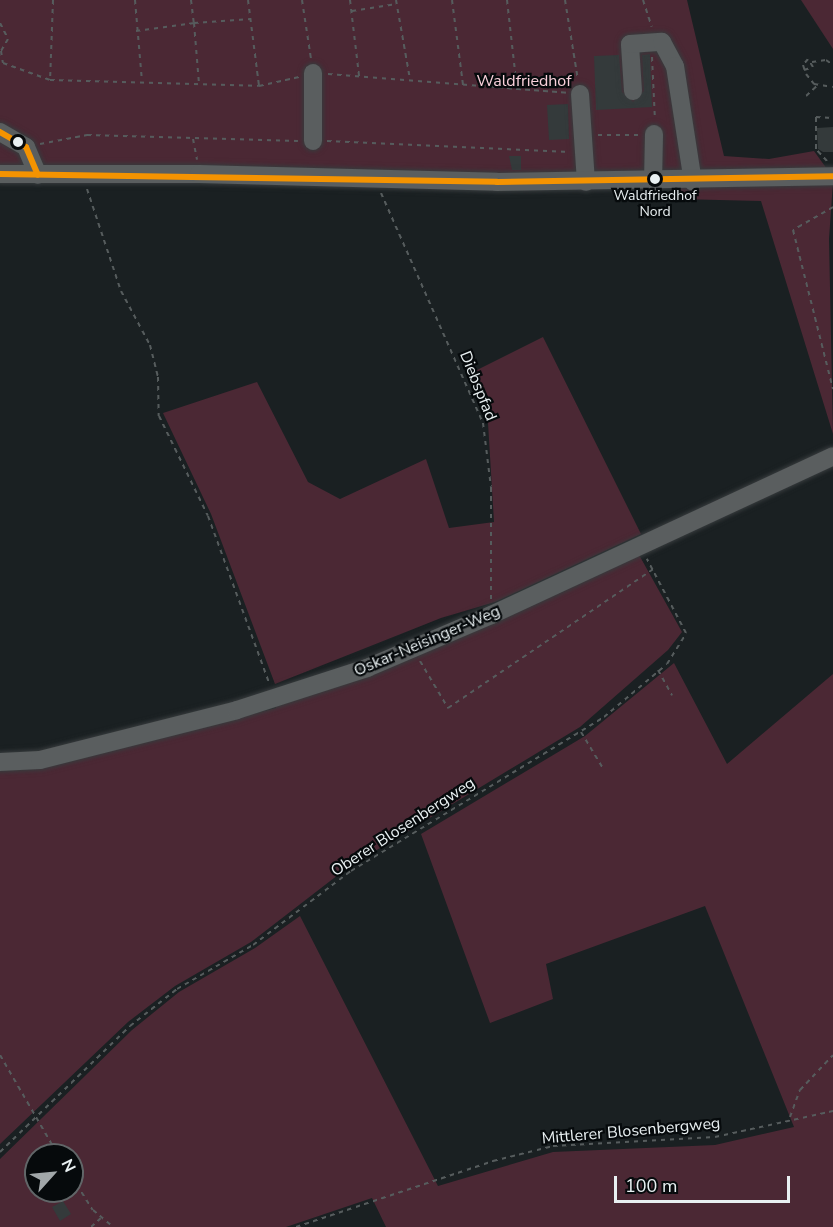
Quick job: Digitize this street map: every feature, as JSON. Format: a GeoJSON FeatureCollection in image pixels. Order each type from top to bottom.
{"type":"FeatureCollection","features":[{"type":"Feature","properties":{"kind":"street"},"geometry":{"type":"LineString","coordinates":[[633,91],[630,44],[655,43],[675,66],[693,182]]}},
{"type":"Feature","properties":{"kind":"street"},"geometry":{"type":"LineString","coordinates":[[313,73],[313,141]]}},
{"type":"Feature","properties":{"kind":"street"},"geometry":{"type":"LineString","coordinates":[[580,94],[586,182]]}},
{"type":"Feature","properties":{"kind":"street"},"geometry":{"type":"LineString","coordinates":[[0,132],[26,147],[38,175]]}},
{"type":"Feature","properties":{"kind":"street"},"geometry":{"type":"LineString","coordinates":[[653,182],[654,134]]}},
{"type":"Feature","properties":{"kind":"street"},"geometry":{"type":"LineString","coordinates":[[0,174],[199,174],[376,181],[586,182],[693,182],[832,176]]}},
{"type":"Feature","properties":{"kind":"street","name":"Oskar-Neisinger-Weg"},"geometry":{"type":"LineString","coordinates":[[0,762],[51,757],[276,698],[413,648],[491,615],[833,456]]}},
{"type":"Feature","properties":{"kind":"path"},"geometry":{"type":"LineString","coordinates":[[50,80],[53,0]]}},
{"type":"Feature","properties":{"kind":"path"},"geometry":{"type":"LineString","coordinates":[[135,0],[142,81]]}},
{"type":"Feature","properties":{"kind":"path"},"geometry":{"type":"LineString","coordinates":[[191,0],[199,84]]}},
{"type":"Feature","properties":{"kind":"path"},"geometry":{"type":"LineString","coordinates":[[248,0],[259,86]]}},
{"type":"Feature","properties":{"kind":"path"},"geometry":{"type":"LineString","coordinates":[[302,0],[313,73]]}},
{"type":"Feature","properties":{"kind":"path"},"geometry":{"type":"LineString","coordinates":[[350,0],[359,76]]}},
{"type":"Feature","properties":{"kind":"path"},"geometry":{"type":"LineString","coordinates":[[452,0],[463,85]]}},
{"type":"Feature","properties":{"kind":"path"},"geometry":{"type":"LineString","coordinates":[[507,0],[517,89]]}},
{"type":"Feature","properties":{"kind":"path"},"geometry":{"type":"LineString","coordinates":[[0,23],[8,39],[1,51],[3,63],[50,80],[259,86],[313,73],[580,94],[565,0]]}},
{"type":"Feature","properties":{"kind":"path"},"geometry":{"type":"LineString","coordinates":[[26,147],[87,135],[193,139],[584,144],[654,134],[655,43],[643,0]]}},
{"type":"Feature","properties":{"kind":"path"},"geometry":{"type":"LineString","coordinates":[[352,11],[396,2],[410,79]]}},
{"type":"Feature","properties":{"kind":"path"},"geometry":{"type":"LineString","coordinates":[[136,31],[194,23],[250,19]]}},
{"type":"Feature","properties":{"kind":"path"},"geometry":{"type":"LineString","coordinates":[[833,65],[826,60],[812,62],[813,67],[804,70],[819,84],[833,87]]}},
{"type":"Feature","properties":{"kind":"path"},"geometry":{"type":"LineString","coordinates":[[806,96],[819,84]]}},
{"type":"Feature","properties":{"kind":"path"},"geometry":{"type":"LineString","coordinates":[[832,117],[816,117],[815,132],[816,149],[826,158],[832,176]]}},
{"type":"Feature","properties":{"kind":"path"},"geometry":{"type":"LineString","coordinates":[[193,139],[199,174]]}},
{"type":"Feature","properties":{"kind":"path"},"geometry":{"type":"LineString","coordinates":[[83,174],[121,291],[150,345],[158,377],[159,416],[207,516],[276,698]]}},
{"type":"Feature","properties":{"kind":"path","name":"Diebspfad"},"geometry":{"type":"LineString","coordinates":[[376,181],[483,423],[491,487],[491,615]]}},
{"type":"Feature","properties":{"kind":"path"},"geometry":{"type":"LineString","coordinates":[[833,207],[793,230],[833,389]]}},
{"type":"Feature","properties":{"kind":"path","name":"Oberer Blosenbergweg"},"geometry":{"type":"LineString","coordinates":[[0,1152],[130,1026],[177,989],[254,945],[351,871],[581,732],[658,670],[681,647],[686,633],[639,546]]}},
{"type":"Feature","properties":{"kind":"path"},"geometry":{"type":"LineString","coordinates":[[413,648],[448,708],[653,569]]}},
{"type":"Feature","properties":{"kind":"path"},"geometry":{"type":"LineString","coordinates":[[658,670],[672,695]]}},
{"type":"Feature","properties":{"kind":"path"},"geometry":{"type":"LineString","coordinates":[[581,732],[604,770]]}},
{"type":"Feature","properties":{"kind":"path"},"geometry":{"type":"LineString","coordinates":[[0,1055],[51,1143]]}},
{"type":"Feature","properties":{"kind":"path"},"geometry":{"type":"LineString","coordinates":[[790,1117],[800,1090],[833,1055]]}},
{"type":"Feature","properties":{"kind":"path","name":"Mittlerer Blosenbergweg"},"geometry":{"type":"LineString","coordinates":[[296,1227],[493,1161],[553,1146],[715,1137],[790,1117],[833,1111]]}},
{"type":"Feature","properties":{"kind":"path"},"geometry":{"type":"LineString","coordinates":[[84,1194],[101,1218],[113,1227]]}},
{"type":"Feature","properties":{"kind":"path"},"geometry":{"type":"LineString","coordinates":[[91,1227],[101,1218]]}},
{"type":"Feature","properties":{"kind":"green space","name":"Waldfriedhof"},"geometry":{"type":"Polygon","coordinates":[[[0,0],[687,0],[724,156],[769,159],[814,151],[827,169],[524,174],[0,165],[0,0]]]}},
{"type":"Feature","properties":{"kind":"green space"},"geometry":{"type":"Polygon","coordinates":[[[801,0],[833,0],[833,49],[801,0]]]}},
{"type":"Feature","properties":{"kind":"green space"},"geometry":{"type":"Polygon","coordinates":[[[833,182],[829,239],[833,434],[761,201],[677,199],[679,187],[833,182]]]}},
{"type":"Feature","properties":{"kind":"green space"},"geometry":{"type":"Polygon","coordinates":[[[543,337],[641,534],[495,602],[441,618],[275,684],[211,514],[163,413],[257,382],[308,482],[340,499],[426,459],[449,528],[494,522],[488,423],[467,375],[543,337]]]}},
{"type":"Feature","properties":{"kind":"green space"},"geometry":{"type":"Polygon","coordinates":[[[638,553],[682,632],[668,650],[580,727],[347,868],[251,942],[175,986],[128,1022],[0,1144],[0,767],[73,759],[276,708],[273,702],[638,553]]]}},
{"type":"Feature","properties":{"kind":"green space"},"geometry":{"type":"Polygon","coordinates":[[[674,663],[727,764],[833,674],[833,1227],[386,1227],[372,1198],[286,1227],[0,1227],[0,1159],[132,1030],[179,992],[255,948],[300,916],[438,1186],[553,1152],[715,1145],[794,1127],[705,906],[546,964],[553,999],[490,1023],[421,834],[585,736],[674,663]]]}},
{"type":"Feature","properties":{"kind":"building"},"geometry":{"type":"Polygon","coordinates":[[[650,54],[652,107],[596,110],[594,56],[619,55],[622,92],[633,102],[644,91],[642,55],[650,54]]]}},
{"type":"Feature","properties":{"kind":"building"},"geometry":{"type":"Polygon","coordinates":[[[568,104],[569,139],[549,140],[547,105],[568,104]]]}},
{"type":"Feature","properties":{"kind":"building"},"geometry":{"type":"Polygon","coordinates":[[[833,127],[833,152],[823,152],[818,149],[817,128],[833,127]]]}},
{"type":"Feature","properties":{"kind":"building"},"geometry":{"type":"Polygon","coordinates":[[[509,156],[521,156],[521,170],[512,170],[509,156]]]}},
{"type":"Feature","properties":{"kind":"building"},"geometry":{"type":"Polygon","coordinates":[[[64,1203],[71,1214],[60,1221],[52,1207],[64,1203]]]}},
{"type":"Feature","properties":{"kind":"transit line"},"geometry":{"type":"LineString","coordinates":[[0,132],[26,147],[38,175]]}},
{"type":"Feature","properties":{"kind":"transit line"},"geometry":{"type":"LineString","coordinates":[[0,174],[497,182],[833,176]]}},
{"type":"Feature","properties":{"kind":"place","name":"Waldfriedhof Nord"},"geometry":{"type":"Point","coordinates":[655,179]}}]}
